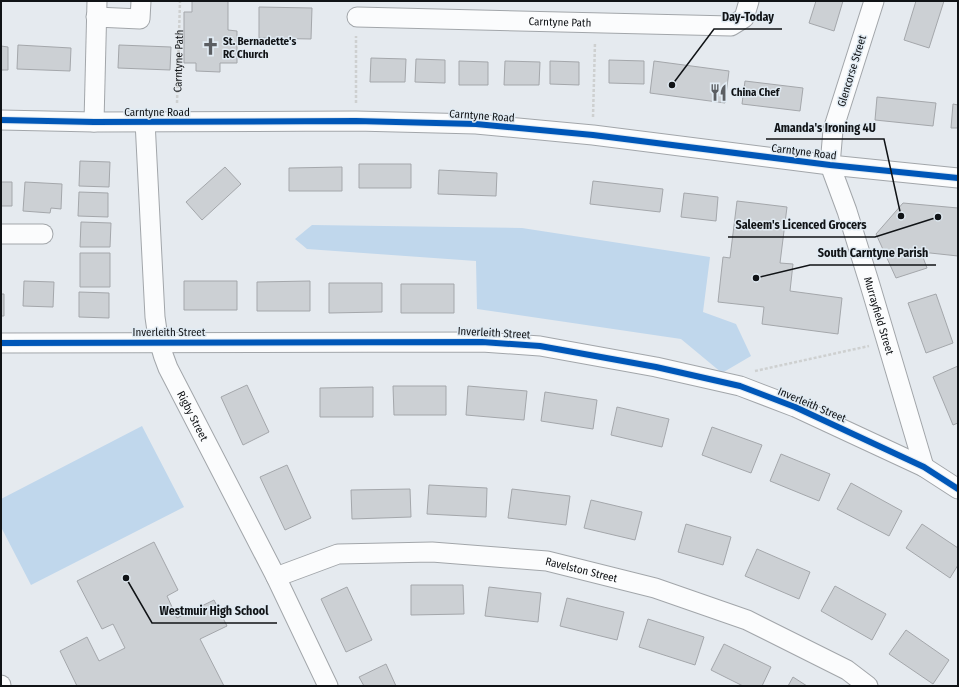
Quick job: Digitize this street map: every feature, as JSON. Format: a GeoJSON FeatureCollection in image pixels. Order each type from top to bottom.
{"type":"FeatureCollection","features":[{"type":"Feature","properties":{"kind":"street"},"geometry":{"type":"LineString","coordinates":[[94,122],[97,9],[140,19],[141,1]]}},
{"type":"Feature","properties":{"kind":"street","name":"Carntyne Path"},"geometry":{"type":"LineString","coordinates":[[356,17],[731,26],[744,18],[749,1]]}},
{"type":"Feature","properties":{"kind":"street","name":"Glencorse Street"},"geometry":{"type":"LineString","coordinates":[[830,166],[833,130],[874,1]]}},
{"type":"Feature","properties":{"kind":"street","name":"Carntyne Road"},"geometry":{"type":"LineString","coordinates":[[1,120],[94,122],[356,121],[476,124],[593,135],[830,166],[958,178]]}},
{"type":"Feature","properties":{"kind":"street","name":"Rigby Street"},"geometry":{"type":"LineString","coordinates":[[145,121],[155,317],[159,342],[168,368],[276,577],[328,686]]}},
{"type":"Feature","properties":{"kind":"street","name":"Murrayfield Street"},"geometry":{"type":"LineString","coordinates":[[830,166],[849,219],[924,467]]}},
{"type":"Feature","properties":{"kind":"street"},"geometry":{"type":"LineString","coordinates":[[1,234],[43,234]]}},
{"type":"Feature","properties":{"kind":"street","name":"Inverleith Street"},"geometry":{"type":"LineString","coordinates":[[1,343],[482,342],[540,346],[656,367],[740,386],[795,407],[924,467],[958,489]]}},
{"type":"Feature","properties":{"kind":"street","name":"Ravelston Street"},"geometry":{"type":"LineString","coordinates":[[276,577],[338,554],[432,552],[547,561],[655,588],[747,620],[847,670],[868,686]]}},
{"type":"Feature","properties":{"kind":"path"},"geometry":{"type":"LineString","coordinates":[[356,17],[356,121]]}},
{"type":"Feature","properties":{"kind":"path"},"geometry":{"type":"LineString","coordinates":[[593,135],[595,23]]}},
{"type":"Feature","properties":{"kind":"path"},"geometry":{"type":"LineString","coordinates":[[740,386],[747,372],[887,342]]}},
{"type":"Feature","properties":{"kind":"shaded area"},"geometry":{"type":"Polygon","coordinates":[[[312,225],[522,228],[710,257],[703,312],[736,324],[751,356],[722,373],[681,339],[477,309],[476,261],[307,249],[295,239],[312,225]]]}},
{"type":"Feature","properties":{"kind":"shaded area"},"geometry":{"type":"Polygon","coordinates":[[[142,426],[184,507],[31,585],[1,527],[1,499],[142,426]]]}},
{"type":"Feature","properties":{"kind":"building","name":"St. Bernadette's RC Church"},"geometry":{"type":"Polygon","coordinates":[[[192,1],[228,1],[228,30],[237,31],[237,63],[220,63],[220,72],[196,71],[196,63],[184,63],[184,12],[192,12],[192,1]]]}},
{"type":"Feature","properties":{"kind":"building"},"geometry":{"type":"Polygon","coordinates":[[[816,1],[843,1],[834,31],[809,23],[816,1]]]}},
{"type":"Feature","properties":{"kind":"building"},"geometry":{"type":"Polygon","coordinates":[[[916,1],[944,1],[929,48],[904,40],[916,1]]]}},
{"type":"Feature","properties":{"kind":"building"},"geometry":{"type":"Polygon","coordinates":[[[259,7],[312,8],[311,39],[259,38],[259,7]]]}},
{"type":"Feature","properties":{"kind":"building"},"geometry":{"type":"Polygon","coordinates":[[[18,45],[71,48],[70,71],[17,69],[18,45]]]}},
{"type":"Feature","properties":{"kind":"building"},"geometry":{"type":"Polygon","coordinates":[[[119,45],[171,47],[170,70],[118,68],[119,45]]]}},
{"type":"Feature","properties":{"kind":"building"},"geometry":{"type":"Polygon","coordinates":[[[1,46],[8,47],[8,70],[1,70],[1,46]]]}},
{"type":"Feature","properties":{"kind":"building"},"geometry":{"type":"Polygon","coordinates":[[[371,58],[406,59],[405,82],[370,82],[371,58]]]}},
{"type":"Feature","properties":{"kind":"building"},"geometry":{"type":"Polygon","coordinates":[[[416,59],[445,60],[445,83],[415,82],[416,59]]]}},
{"type":"Feature","properties":{"kind":"building"},"geometry":{"type":"Polygon","coordinates":[[[609,60],[644,61],[644,84],[609,83],[609,60]]]}},
{"type":"Feature","properties":{"kind":"building"},"geometry":{"type":"Polygon","coordinates":[[[459,61],[488,62],[488,85],[459,85],[459,61]]]}},
{"type":"Feature","properties":{"kind":"building"},"geometry":{"type":"Polygon","coordinates":[[[505,61],[540,62],[539,85],[504,85],[505,61]]]}},
{"type":"Feature","properties":{"kind":"building"},"geometry":{"type":"Polygon","coordinates":[[[550,61],[579,62],[579,85],[550,84],[550,61]]]}},
{"type":"Feature","properties":{"kind":"building"},"geometry":{"type":"Polygon","coordinates":[[[654,61],[729,71],[725,103],[650,93],[654,61]]]}},
{"type":"Feature","properties":{"kind":"building"},"geometry":{"type":"Polygon","coordinates":[[[745,81],[803,88],[800,111],[742,104],[745,81]]]}},
{"type":"Feature","properties":{"kind":"building"},"geometry":{"type":"Polygon","coordinates":[[[877,97],[936,103],[933,126],[875,120],[877,97]]]}},
{"type":"Feature","properties":{"kind":"building"},"geometry":{"type":"Polygon","coordinates":[[[953,104],[958,105],[958,128],[951,128],[953,104]]]}},
{"type":"Feature","properties":{"kind":"building"},"geometry":{"type":"Polygon","coordinates":[[[80,161],[110,162],[109,187],[79,186],[80,161]]]}},
{"type":"Feature","properties":{"kind":"building"},"geometry":{"type":"Polygon","coordinates":[[[359,164],[411,164],[411,188],[359,188],[359,164]]]}},
{"type":"Feature","properties":{"kind":"building"},"geometry":{"type":"Polygon","coordinates":[[[225,167],[241,184],[202,220],[186,202],[225,167]]]}},
{"type":"Feature","properties":{"kind":"building"},"geometry":{"type":"Polygon","coordinates":[[[342,167],[342,191],[289,191],[289,168],[342,167]]]}},
{"type":"Feature","properties":{"kind":"building"},"geometry":{"type":"Polygon","coordinates":[[[439,170],[497,173],[496,196],[438,194],[439,170]]]}},
{"type":"Feature","properties":{"kind":"building"},"geometry":{"type":"Polygon","coordinates":[[[593,181],[663,189],[660,212],[590,204],[593,181]]]}},
{"type":"Feature","properties":{"kind":"building"},"geometry":{"type":"Polygon","coordinates":[[[1,182],[12,182],[12,206],[1,206],[1,182]]]}},
{"type":"Feature","properties":{"kind":"building"},"geometry":{"type":"Polygon","coordinates":[[[25,182],[62,184],[61,209],[51,208],[50,213],[23,211],[25,182]]]}},
{"type":"Feature","properties":{"kind":"building"},"geometry":{"type":"Polygon","coordinates":[[[79,192],[108,193],[108,217],[78,216],[79,192]]]}},
{"type":"Feature","properties":{"kind":"building"},"geometry":{"type":"Polygon","coordinates":[[[684,193],[718,197],[716,221],[681,217],[684,193]]]}},
{"type":"Feature","properties":{"kind":"building"},"geometry":{"type":"Polygon","coordinates":[[[737,201],[787,207],[780,263],[793,264],[790,291],[842,298],[838,334],[762,324],[764,307],[718,302],[723,257],[730,258],[737,201]]]}},
{"type":"Feature","properties":{"kind":"building"},"geometry":{"type":"Polygon","coordinates":[[[903,203],[958,208],[958,256],[921,252],[927,268],[896,278],[876,234],[903,203]]]}},
{"type":"Feature","properties":{"kind":"building"},"geometry":{"type":"Polygon","coordinates":[[[81,222],[111,223],[110,247],[80,247],[81,222]]]}},
{"type":"Feature","properties":{"kind":"building"},"geometry":{"type":"Polygon","coordinates":[[[80,253],[110,253],[110,287],[80,287],[80,253]]]}},
{"type":"Feature","properties":{"kind":"building"},"geometry":{"type":"Polygon","coordinates":[[[24,281],[54,282],[53,307],[23,306],[24,281]]]}},
{"type":"Feature","properties":{"kind":"building"},"geometry":{"type":"Polygon","coordinates":[[[184,281],[237,281],[237,310],[184,310],[184,281]]]}},
{"type":"Feature","properties":{"kind":"building"},"geometry":{"type":"Polygon","coordinates":[[[310,281],[310,311],[257,311],[257,282],[310,281]]]}},
{"type":"Feature","properties":{"kind":"building"},"geometry":{"type":"Polygon","coordinates":[[[329,283],[382,283],[382,312],[329,313],[329,283]]]}},
{"type":"Feature","properties":{"kind":"building"},"geometry":{"type":"Polygon","coordinates":[[[401,284],[454,284],[454,313],[401,313],[401,284]]]}},
{"type":"Feature","properties":{"kind":"building"},"geometry":{"type":"Polygon","coordinates":[[[79,292],[109,293],[109,318],[79,317],[79,292]]]}},
{"type":"Feature","properties":{"kind":"building"},"geometry":{"type":"Polygon","coordinates":[[[1,294],[4,294],[4,316],[1,316],[1,294]]]}},
{"type":"Feature","properties":{"kind":"building"},"geometry":{"type":"Polygon","coordinates":[[[936,294],[953,343],[926,353],[908,303],[936,294]]]}},
{"type":"Feature","properties":{"kind":"building"},"geometry":{"type":"Polygon","coordinates":[[[958,366],[958,423],[953,425],[933,377],[958,366]]]}},
{"type":"Feature","properties":{"kind":"building"},"geometry":{"type":"Polygon","coordinates":[[[247,385],[269,432],[243,445],[221,397],[247,385]]]}},
{"type":"Feature","properties":{"kind":"building"},"geometry":{"type":"Polygon","coordinates":[[[393,386],[446,386],[446,415],[394,415],[393,386]]]}},
{"type":"Feature","properties":{"kind":"building"},"geometry":{"type":"Polygon","coordinates":[[[468,386],[527,391],[524,420],[466,415],[468,386]]]}},
{"type":"Feature","properties":{"kind":"building"},"geometry":{"type":"Polygon","coordinates":[[[373,387],[373,417],[320,417],[320,388],[373,387]]]}},
{"type":"Feature","properties":{"kind":"building"},"geometry":{"type":"Polygon","coordinates":[[[545,392],[597,400],[593,429],[541,421],[545,392]]]}},
{"type":"Feature","properties":{"kind":"building"},"geometry":{"type":"Polygon","coordinates":[[[617,407],[669,419],[662,447],[611,435],[617,407]]]}},
{"type":"Feature","properties":{"kind":"building"},"geometry":{"type":"Polygon","coordinates":[[[712,427],[762,445],[751,473],[702,455],[712,427]]]}},
{"type":"Feature","properties":{"kind":"building"},"geometry":{"type":"Polygon","coordinates":[[[781,454],[830,474],[819,501],[770,481],[781,454]]]}},
{"type":"Feature","properties":{"kind":"building"},"geometry":{"type":"Polygon","coordinates":[[[287,465],[311,518],[285,530],[260,477],[287,465]]]}},
{"type":"Feature","properties":{"kind":"building"},"geometry":{"type":"Polygon","coordinates":[[[851,483],[902,511],[889,536],[837,509],[851,483]]]}},
{"type":"Feature","properties":{"kind":"building"},"geometry":{"type":"Polygon","coordinates":[[[429,485],[487,488],[486,517],[427,514],[429,485]]]}},
{"type":"Feature","properties":{"kind":"building"},"geometry":{"type":"Polygon","coordinates":[[[410,489],[411,517],[352,519],[351,490],[410,489]]]}},
{"type":"Feature","properties":{"kind":"building"},"geometry":{"type":"Polygon","coordinates":[[[512,489],[570,496],[566,525],[508,518],[512,489]]]}},
{"type":"Feature","properties":{"kind":"building"},"geometry":{"type":"Polygon","coordinates":[[[591,500],[642,512],[635,540],[584,528],[591,500]]]}},
{"type":"Feature","properties":{"kind":"building"},"geometry":{"type":"Polygon","coordinates":[[[686,524],[731,537],[723,565],[678,552],[686,524]]]}},
{"type":"Feature","properties":{"kind":"building"},"geometry":{"type":"Polygon","coordinates":[[[922,524],[958,548],[958,565],[950,578],[906,548],[922,524]]]}},
{"type":"Feature","properties":{"kind":"building"},"geometry":{"type":"Polygon","coordinates":[[[154,542],[178,590],[167,596],[177,618],[214,600],[227,626],[200,639],[224,686],[77,686],[60,651],[87,637],[99,661],[125,648],[113,624],[102,629],[77,581],[154,542]]]}},
{"type":"Feature","properties":{"kind":"building"},"geometry":{"type":"Polygon","coordinates":[[[757,549],[810,572],[799,599],[745,576],[757,549]]]}},
{"type":"Feature","properties":{"kind":"building"},"geometry":{"type":"Polygon","coordinates":[[[411,585],[463,585],[464,614],[411,615],[411,585]]]}},
{"type":"Feature","properties":{"kind":"building"},"geometry":{"type":"Polygon","coordinates":[[[835,586],[886,614],[872,640],[821,611],[835,586]]]}},
{"type":"Feature","properties":{"kind":"building"},"geometry":{"type":"Polygon","coordinates":[[[347,587],[372,640],[346,652],[321,599],[347,587]]]}},
{"type":"Feature","properties":{"kind":"building"},"geometry":{"type":"Polygon","coordinates":[[[489,587],[541,593],[538,622],[485,616],[489,587]]]}},
{"type":"Feature","properties":{"kind":"building"},"geometry":{"type":"Polygon","coordinates":[[[567,598],[624,612],[617,640],[560,626],[567,598]]]}},
{"type":"Feature","properties":{"kind":"building"},"geometry":{"type":"Polygon","coordinates":[[[648,619],[704,637],[695,665],[639,647],[648,619]]]}},
{"type":"Feature","properties":{"kind":"building"},"geometry":{"type":"Polygon","coordinates":[[[906,630],[949,660],[933,684],[889,654],[906,630]]]}},
{"type":"Feature","properties":{"kind":"building"},"geometry":{"type":"Polygon","coordinates":[[[724,644],[771,667],[762,686],[743,686],[711,670],[724,644]]]}},
{"type":"Feature","properties":{"kind":"building"},"geometry":{"type":"Polygon","coordinates":[[[386,664],[396,686],[364,686],[359,677],[386,664]]]}},
{"type":"Feature","properties":{"kind":"building"},"geometry":{"type":"Polygon","coordinates":[[[793,677],[807,686],[788,686],[793,677]]]}},
{"type":"Feature","properties":{"kind":"cycle path"},"geometry":{"type":"LineString","coordinates":[[1,120],[94,122],[356,121],[476,124],[593,135],[830,165],[958,178]]}},
{"type":"Feature","properties":{"kind":"cycle path"},"geometry":{"type":"LineString","coordinates":[[1,343],[482,342],[540,346],[656,367],[740,386],[795,407],[924,467],[958,489]]}},
{"type":"Feature","properties":{"kind":"place","name":"St. Bernadette's RC Church"},"geometry":{"type":"Point","coordinates":[210,47]}},
{"type":"Feature","properties":{"kind":"place","name":"Day-Today"},"geometry":{"type":"Point","coordinates":[672,85]}},
{"type":"Feature","properties":{"kind":"place","name":"China Chef"},"geometry":{"type":"Point","coordinates":[718,92]}},
{"type":"Feature","properties":{"kind":"place","name":"Amanda's Ironing 4U"},"geometry":{"type":"Point","coordinates":[901,216]}},
{"type":"Feature","properties":{"kind":"place","name":"Saleem's Licenced Grocers"},"geometry":{"type":"Point","coordinates":[938,217]}},
{"type":"Feature","properties":{"kind":"place","name":"South Carntyne Parish"},"geometry":{"type":"Point","coordinates":[756,278]}},
{"type":"Feature","properties":{"kind":"place","name":"Westmuir High School"},"geometry":{"type":"Point","coordinates":[126,578]}}]}
